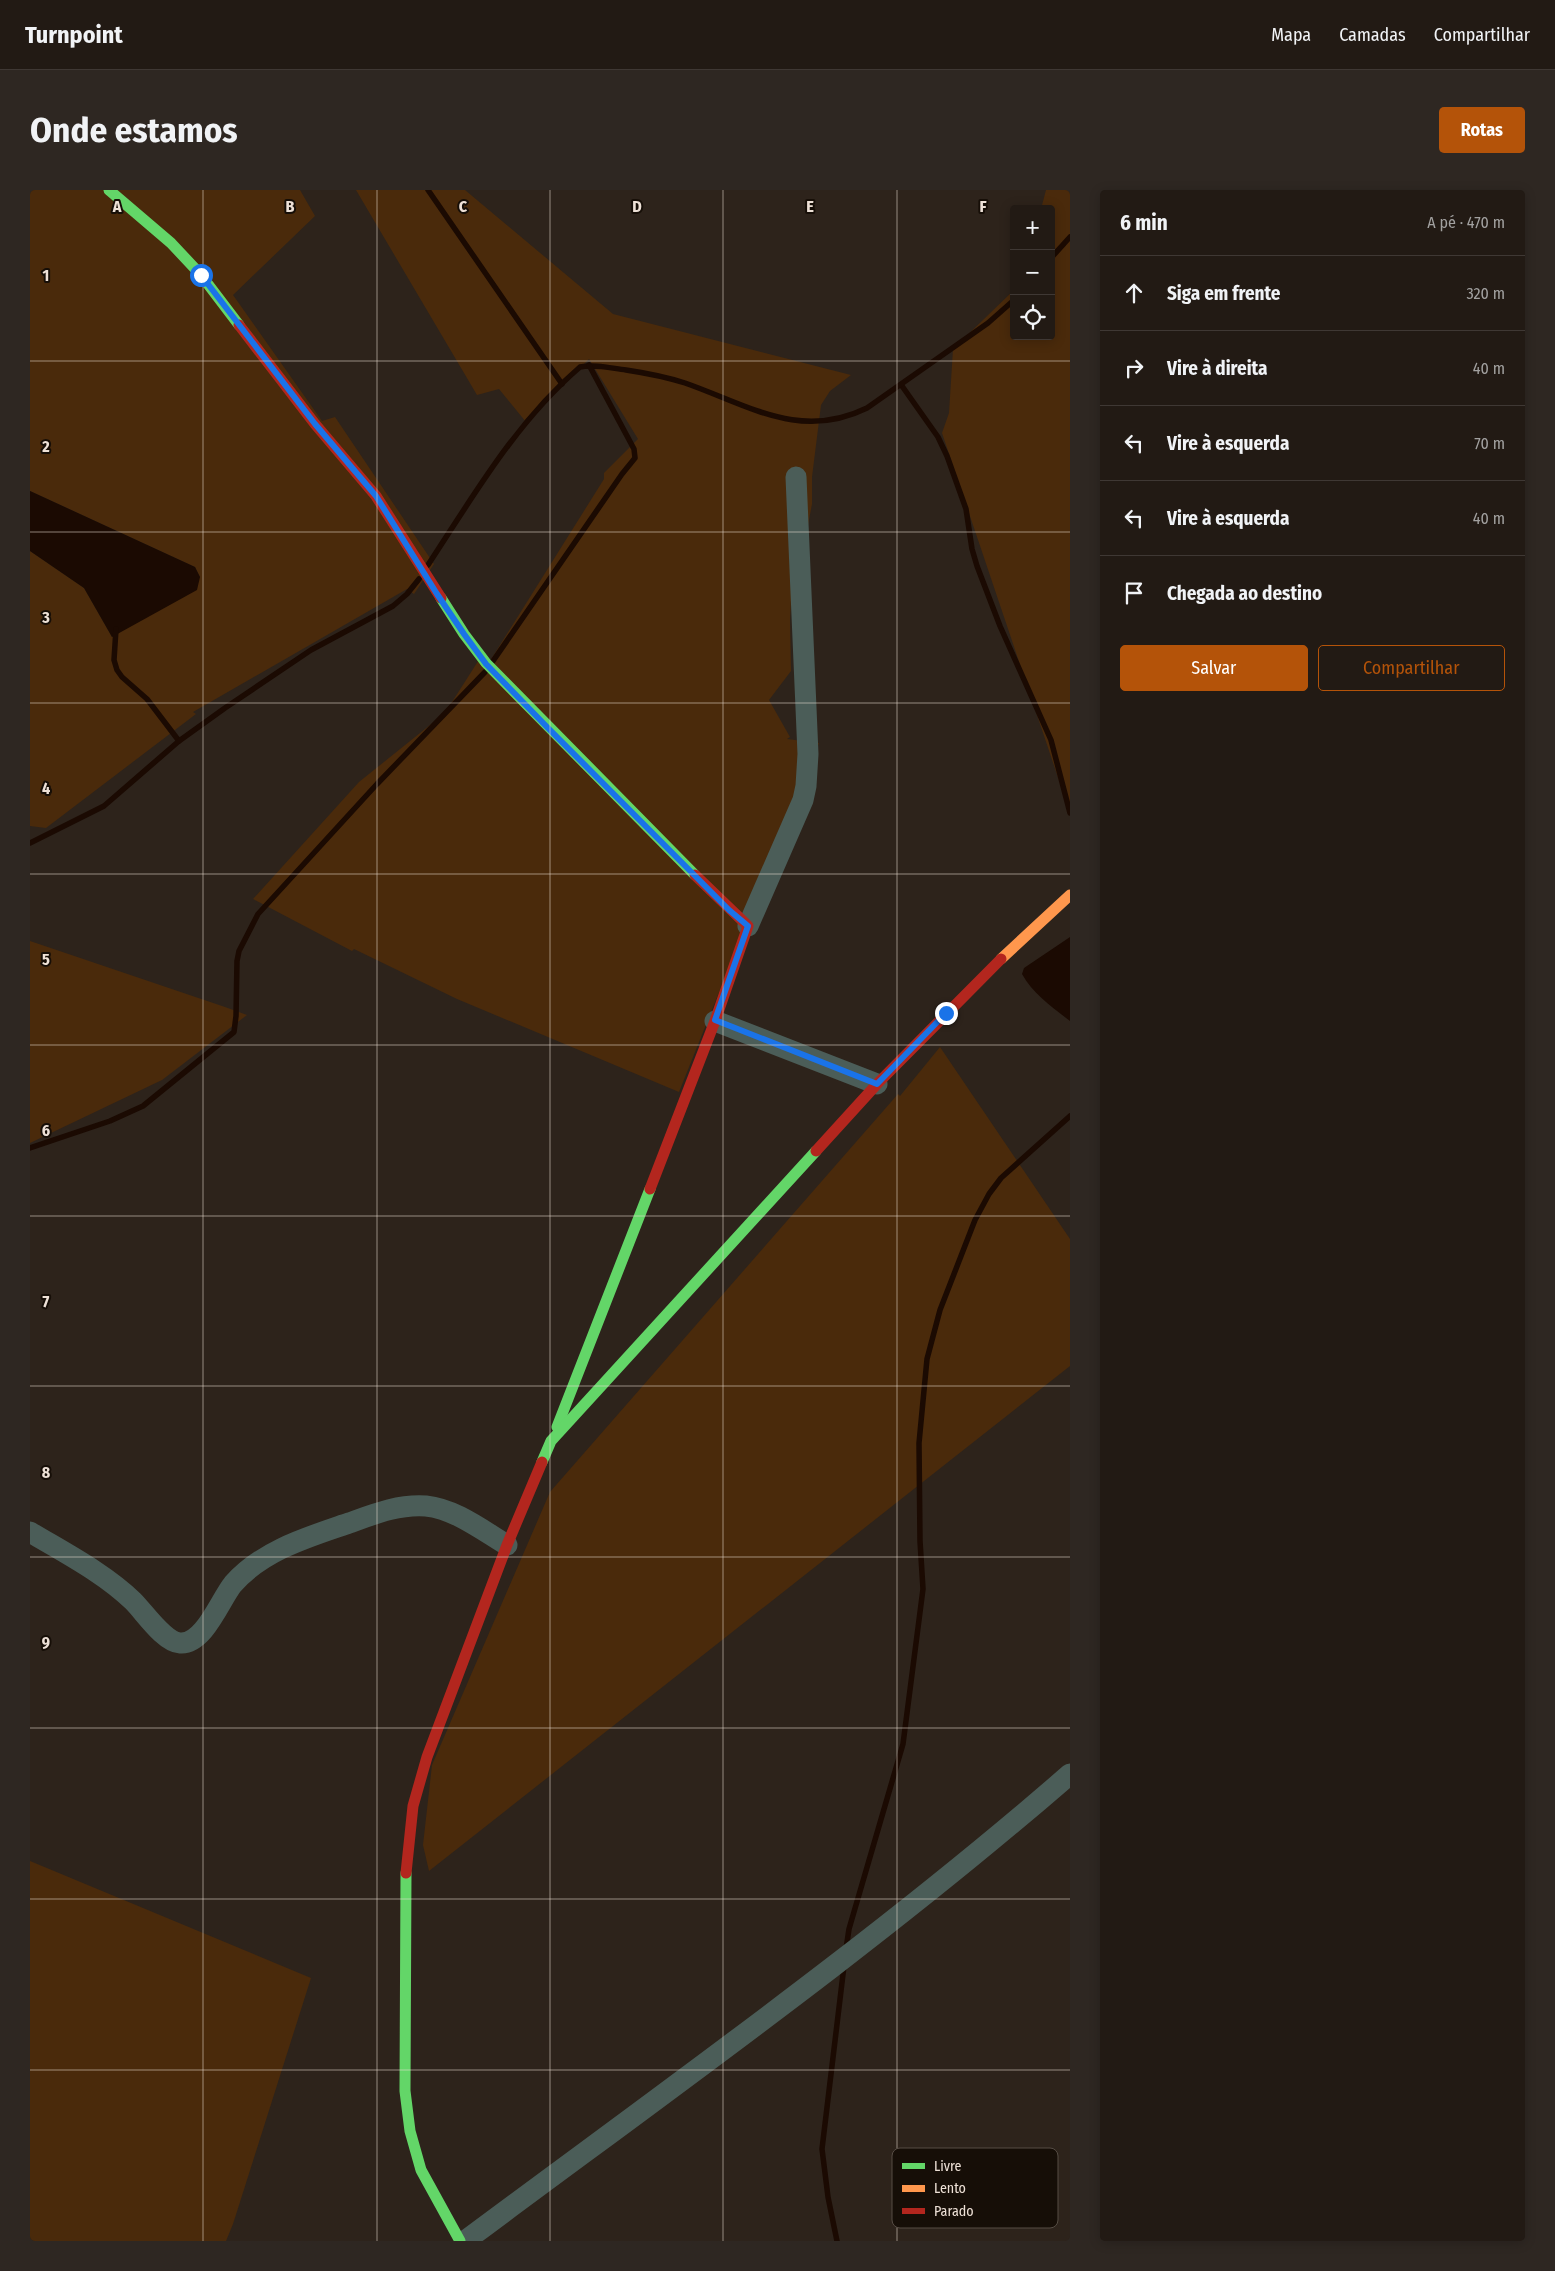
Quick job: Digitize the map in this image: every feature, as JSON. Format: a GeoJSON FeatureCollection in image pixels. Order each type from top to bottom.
{"type":"FeatureCollection","features":[{"type":"Feature","properties":{"kind":"street"},"geometry":{"type":"LineString","coordinates":[[109,190],[171,243],[201,275],[315,424],[376,496],[442,602],[486,664],[627,808],[729,910],[748,926]]}},
{"type":"Feature","properties":{"kind":"street"},"geometry":{"type":"LineString","coordinates":[[460,2241],[428,2183],[412,2146],[408,2122],[405,2091],[405,1885],[413,1806],[427,1757],[507,1545],[551,1441],[715,1020],[748,926],[796,817],[806,786],[808,754],[796,477]]}},
{"type":"Feature","properties":{"kind":"street"},"geometry":{"type":"LineString","coordinates":[[551,1441],[877,1084],[1003,957],[1070,895]]}},
{"type":"Feature","properties":{"kind":"street"},"geometry":{"type":"LineString","coordinates":[[715,1020],[877,1084]]}},
{"type":"Feature","properties":{"kind":"street"},"geometry":{"type":"LineString","coordinates":[[30,1532],[113,1584],[133,1601],[169,1640],[181,1643],[193,1640],[204,1630],[232,1585],[250,1567],[276,1551],[379,1512],[405,1506],[427,1506],[445,1510],[507,1545]]}},
{"type":"Feature","properties":{"kind":"street"},"geometry":{"type":"LineString","coordinates":[[465,2241],[904,1913],[993,1841],[1070,1774]]}},
{"type":"Feature","properties":{"kind":"shaded area"},"geometry":{"type":"Polygon","coordinates":[[[30,190],[300,190],[315,216],[233,295],[322,421],[335,417],[434,564],[414,594],[407,589],[193,712],[196,714],[46,828],[30,826],[30,551],[84,588],[112,637],[200,577],[195,567],[30,491],[30,190]]]}},
{"type":"Feature","properties":{"kind":"shaded area"},"geometry":{"type":"Polygon","coordinates":[[[356,190],[465,190],[613,314],[851,375],[830,391],[821,405],[812,477],[812,504],[792,581],[790,620],[791,671],[769,700],[790,737],[787,739],[819,743],[679,1092],[457,999],[354,949],[352,951],[253,899],[359,782],[445,713],[482,655],[490,661],[604,479],[604,473],[638,439],[589,359],[526,422],[499,389],[477,395],[356,190]]]}},
{"type":"Feature","properties":{"kind":"shaded area"},"geometry":{"type":"Polygon","coordinates":[[[1046,190],[1070,190],[1070,813],[942,433],[949,413],[953,349],[1010,294],[1010,340],[1055,340],[1055,205],[1042,205],[1046,190]]]}},
{"type":"Feature","properties":{"kind":"shaded area"},"geometry":{"type":"Polygon","coordinates":[[[30,491],[195,567],[200,577],[197,590],[112,637],[84,588],[30,551],[30,491]]]}},
{"type":"Feature","properties":{"kind":"shaded area"},"geometry":{"type":"Polygon","coordinates":[[[1070,937],[1070,1021],[1050,1006],[1022,974],[1024,968],[1070,937]]]}},
{"type":"Feature","properties":{"kind":"shaded area"},"geometry":{"type":"Polygon","coordinates":[[[30,941],[247,1015],[162,1080],[30,1143],[30,941]]]}},
{"type":"Feature","properties":{"kind":"shaded area"},"geometry":{"type":"Polygon","coordinates":[[[940,1047],[1070,1239],[1070,1366],[429,1871],[423,1845],[432,1765],[550,1492],[898,1094],[900,1096],[940,1047]]]}},
{"type":"Feature","properties":{"kind":"shaded area"},"geometry":{"type":"Polygon","coordinates":[[[30,1861],[311,1978],[226,2241],[30,2241],[30,1861]]]}},
{"type":"Feature","properties":{"kind":"waterway"},"geometry":{"type":"LineString","coordinates":[[428,190],[562,384]]}},
{"type":"Feature","properties":{"kind":"waterway"},"geometry":{"type":"LineString","coordinates":[[1055,254],[1070,237]]}},
{"type":"Feature","properties":{"kind":"waterway"},"geometry":{"type":"LineString","coordinates":[[428,565],[479,486],[516,435],[557,388],[580,367],[591,366],[641,372],[685,383],[774,416],[819,421],[843,417],[867,408],[988,323],[1010,304]]}},
{"type":"Feature","properties":{"kind":"waterway"},"geometry":{"type":"LineString","coordinates":[[493,661],[635,458],[634,449],[589,365]]}},
{"type":"Feature","properties":{"kind":"waterway"},"geometry":{"type":"LineString","coordinates":[[902,386],[938,437],[947,456],[966,509],[972,549],[977,566],[1000,626],[1051,740],[1070,813]]}},
{"type":"Feature","properties":{"kind":"waterway"},"geometry":{"type":"LineString","coordinates":[[30,843],[104,806],[179,741],[311,650],[393,606],[407,594],[419,579]]}},
{"type":"Feature","properties":{"kind":"waterway"},"geometry":{"type":"LineString","coordinates":[[116,629],[114,660],[117,670],[122,677],[147,699],[179,741]]}},
{"type":"Feature","properties":{"kind":"waterway"},"geometry":{"type":"LineString","coordinates":[[30,1148],[110,1121],[143,1106],[234,1032],[239,951],[258,914],[377,784],[485,672]]}},
{"type":"Feature","properties":{"kind":"waterway"},"geometry":{"type":"LineString","coordinates":[[846,1949],[849,1929],[903,1744],[923,1589],[920,1541],[919,1443],[927,1359],[940,1310],[975,1220],[989,1194],[1001,1178],[1070,1116]]}},
{"type":"Feature","properties":{"kind":"waterway"},"geometry":{"type":"LineString","coordinates":[[837,2241],[828,2197],[822,2149],[844,1966]]}},
{"type":"Feature","properties":{"kind":"traffic: fast"},"geometry":{"type":"LineString","coordinates":[[109,190],[171,243],[201,275],[239,325]]}},
{"type":"Feature","properties":{"kind":"traffic: fast"},"geometry":{"type":"LineString","coordinates":[[441,598],[464,634],[486,663],[695,875]]}},
{"type":"Feature","properties":{"kind":"traffic: fast"},"geometry":{"type":"LineString","coordinates":[[542,1462],[551,1441],[816,1151]]}},
{"type":"Feature","properties":{"kind":"traffic: fast"},"geometry":{"type":"LineString","coordinates":[[557,1427],[650,1189]]}},
{"type":"Feature","properties":{"kind":"traffic: fast"},"geometry":{"type":"LineString","coordinates":[[406,1873],[405,2091],[410,2131],[421,2170],[460,2241]]}},
{"type":"Feature","properties":{"kind":"traffic: slow"},"geometry":{"type":"LineString","coordinates":[[1001,959],[1070,895]]}},
{"type":"Feature","properties":{"kind":"traffic: jam"},"geometry":{"type":"LineString","coordinates":[[239,325],[315,424],[376,496],[441,598]]}},
{"type":"Feature","properties":{"kind":"traffic: jam"},"geometry":{"type":"LineString","coordinates":[[650,1189],[715,1021],[748,926],[695,875]]}},
{"type":"Feature","properties":{"kind":"traffic: jam"},"geometry":{"type":"LineString","coordinates":[[816,1151],[877,1084],[1001,959]]}},
{"type":"Feature","properties":{"kind":"traffic: jam"},"geometry":{"type":"LineString","coordinates":[[406,1873],[413,1806],[427,1757],[507,1545],[542,1462]]}},
{"type":"Feature","properties":{"kind":"route"},"geometry":{"type":"LineString","coordinates":[[201,275],[315,424],[376,496],[417,559],[437,594],[486,664],[729,910],[748,926],[715,1020],[877,1084],[946,1013]]}}]}
